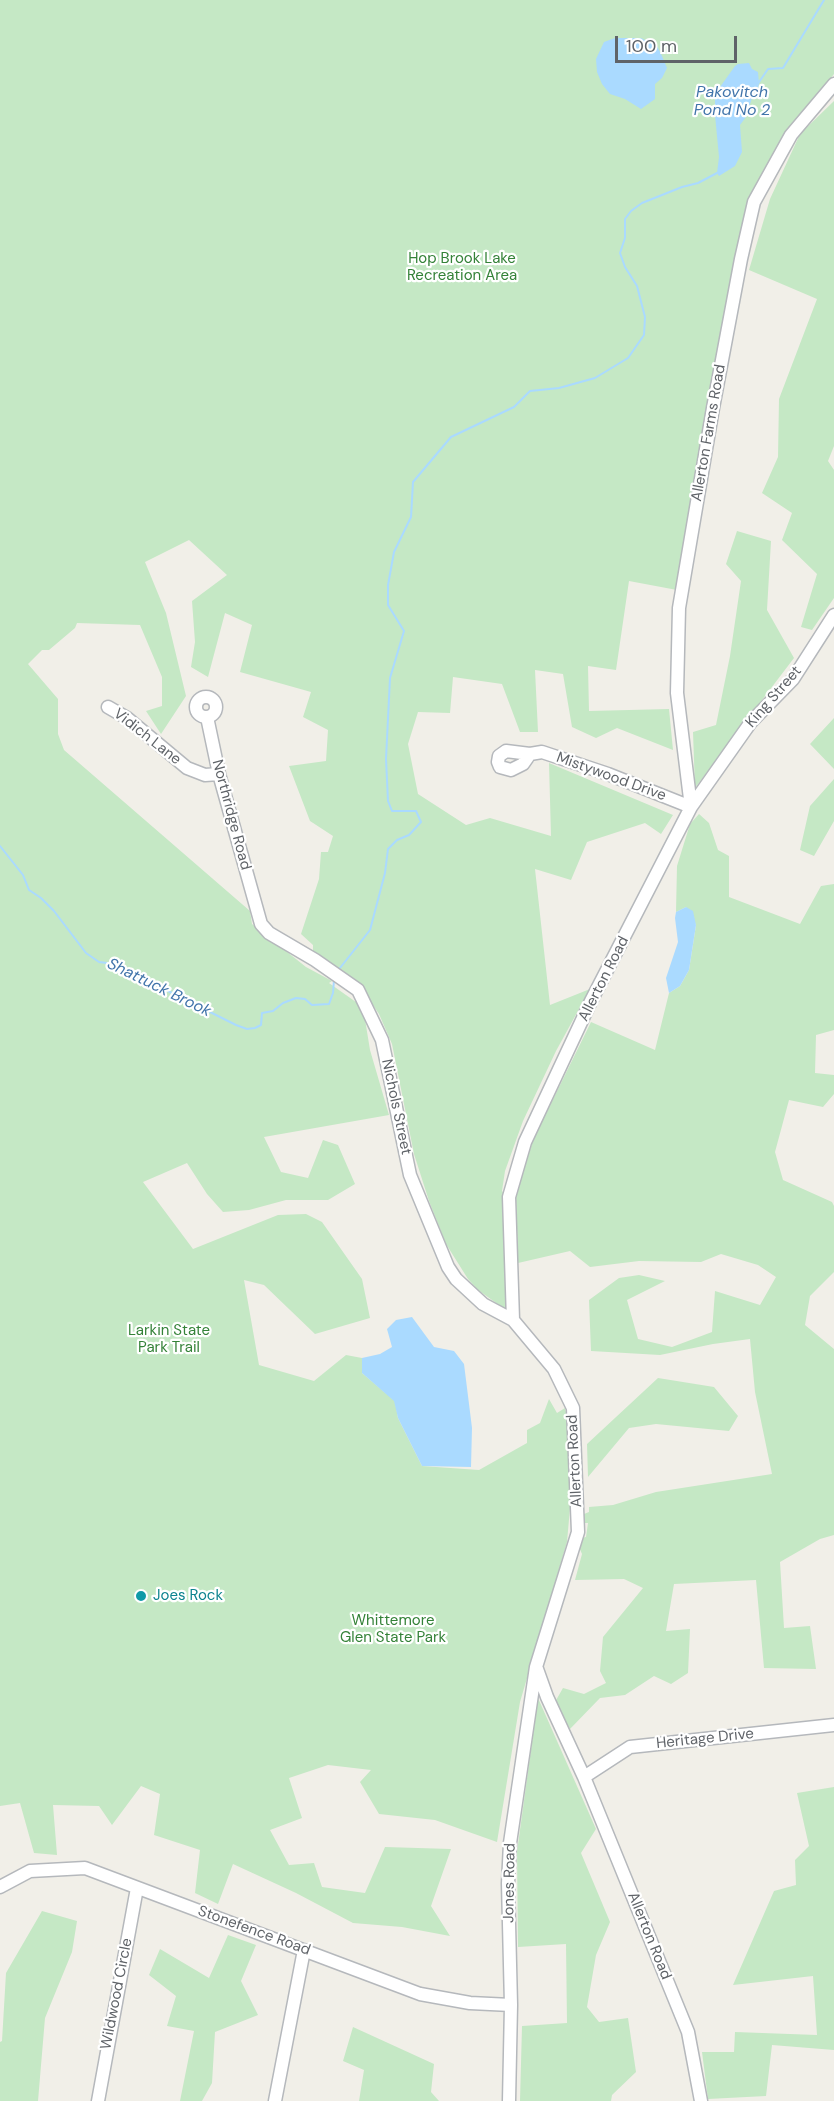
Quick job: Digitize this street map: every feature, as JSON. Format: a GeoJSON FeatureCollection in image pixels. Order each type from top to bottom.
{"type":"FeatureCollection","features":[{"type":"Feature","properties":{"kind":"street","name":"Allerton Farms Road"},"geometry":{"type":"LineString","coordinates":[[691,807],[677,693],[679,608],[741,259],[754,202],[791,135],[834,84]]}},
{"type":"Feature","properties":{"kind":"street","name":"King Street"},"geometry":{"type":"LineString","coordinates":[[691,807],[751,722],[793,679],[834,615]]}},
{"type":"Feature","properties":{"kind":"street","name":"Vidich Lane"},"geometry":{"type":"LineString","coordinates":[[108,707],[127,718],[188,768],[205,775],[219,774]]}},
{"type":"Feature","properties":{"kind":"street","name":"Northridge Road"},"geometry":{"type":"LineString","coordinates":[[207,717],[219,774],[256,913]]}},
{"type":"Feature","properties":{"kind":"street","name":"Mistywood Drive"},"geometry":{"type":"LineString","coordinates":[[530,754],[542,752],[564,759],[691,807]]}},
{"type":"Feature","properties":{"kind":"street","name":"Allerton Road"},"geometry":{"type":"LineString","coordinates":[[691,807],[591,1001],[525,1142],[509,1197],[513,1320],[554,1369],[573,1408],[578,1532],[536,1667],[547,1697],[584,1777],[688,2032],[701,2101]]}},
{"type":"Feature","properties":{"kind":"street","name":"Nichols Street"},"geometry":{"type":"LineString","coordinates":[[256,913],[261,924],[269,933],[315,960],[358,990],[382,1040],[410,1175],[448,1267],[456,1279],[483,1304],[513,1320]]}},
{"type":"Feature","properties":{"kind":"street","name":"Jones Road"},"geometry":{"type":"LineString","coordinates":[[509,2101],[511,2005],[509,1858],[536,1667]]}},
{"type":"Feature","properties":{"kind":"street","name":"Heritage Drive"},"geometry":{"type":"LineString","coordinates":[[584,1777],[630,1747],[834,1725]]}},
{"type":"Feature","properties":{"kind":"street","name":"Stonefence Road"},"geometry":{"type":"LineString","coordinates":[[0,1887],[30,1871],[85,1868],[420,1994],[470,2003],[511,2005]]}},
{"type":"Feature","properties":{"kind":"street","name":"Wildwood Circle"},"geometry":{"type":"LineString","coordinates":[[98,2101],[137,1888]]}},
{"type":"Feature","properties":{"kind":"street"},"geometry":{"type":"LineString","coordinates":[[275,2101],[304,1950]]}},
{"type":"Feature","properties":{"kind":"green space"},"geometry":{"type":"Polygon","coordinates":[[[0,0],[834,0],[834,74],[784,137],[757,189],[727,297],[677,590],[629,581],[616,670],[588,666],[589,711],[669,709],[673,750],[617,728],[596,738],[572,727],[563,674],[535,670],[538,732],[520,732],[502,684],[453,677],[450,713],[418,712],[408,744],[418,794],[466,825],[490,818],[551,836],[549,763],[673,815],[661,834],[645,823],[587,842],[571,880],[535,869],[550,1005],[590,989],[556,1051],[523,1121],[505,1171],[502,1191],[504,1194],[506,1310],[478,1290],[468,1279],[446,1244],[414,1154],[392,1044],[379,1014],[358,983],[313,953],[313,945],[301,934],[319,879],[321,852],[328,852],[333,836],[310,821],[289,766],[326,761],[328,730],[303,717],[311,692],[240,672],[252,625],[225,613],[208,677],[191,667],[195,642],[192,601],[227,575],[189,540],[145,562],[166,613],[186,696],[161,734],[146,711],[162,706],[162,677],[140,625],[77,623],[75,628],[49,650],[42,650],[28,664],[58,699],[58,734],[64,750],[250,911],[252,924],[306,967],[332,981],[329,983],[363,1007],[370,1050],[389,1115],[264,1137],[281,1172],[308,1178],[323,1140],[338,1145],[355,1184],[328,1200],[286,1200],[249,1210],[223,1212],[207,1194],[187,1163],[143,1182],[193,1249],[278,1215],[306,1214],[322,1222],[362,1279],[370,1318],[315,1334],[264,1285],[244,1280],[259,1365],[314,1381],[346,1355],[362,1358],[362,1373],[395,1401],[398,1418],[422,1466],[479,1470],[527,1443],[527,1430],[540,1423],[549,1399],[557,1413],[565,1408],[570,1430],[570,1508],[567,1542],[520,1702],[497,1842],[435,1820],[379,1814],[360,1782],[371,1770],[328,1765],[289,1778],[302,1818],[270,1830],[289,1865],[314,1863],[322,1887],[365,1893],[385,1847],[451,1849],[431,1906],[450,1936],[402,1927],[353,1923],[233,1864],[218,1904],[195,1893],[200,1850],[154,1835],[160,1794],[141,1786],[112,1825],[99,1806],[53,1805],[57,1855],[34,1853],[20,1803],[0,1806],[0,0]]]}},
{"type":"Feature","properties":{"kind":"green space"},"geometry":{"type":"Polygon","coordinates":[[[834,101],[834,446],[828,461],[834,470],[834,598],[812,630],[801,627],[817,574],[782,540],[792,513],[762,493],[778,457],[779,399],[817,299],[749,270],[770,199],[800,134],[834,101]]]}},
{"type":"Feature","properties":{"kind":"green space"},"geometry":{"type":"Polygon","coordinates":[[[737,531],[771,541],[767,610],[794,658],[695,788],[693,732],[716,725],[730,656],[741,581],[726,564],[737,531]]]}},
{"type":"Feature","properties":{"kind":"green space"},"geometry":{"type":"Polygon","coordinates":[[[834,718],[834,769],[810,744],[834,718]]]}},
{"type":"Feature","properties":{"kind":"green space"},"geometry":{"type":"Polygon","coordinates":[[[834,779],[834,821],[814,856],[800,850],[810,806],[834,779]]]}},
{"type":"Feature","properties":{"kind":"green space"},"geometry":{"type":"Polygon","coordinates":[[[699,814],[709,823],[718,850],[729,856],[729,897],[800,924],[821,886],[834,884],[834,1030],[816,1035],[815,1073],[834,1075],[834,1094],[823,1107],[789,1100],[775,1152],[783,1180],[832,1202],[834,1206],[834,1272],[810,1296],[805,1325],[834,1349],[834,1535],[820,1539],[780,1562],[784,1628],[810,1626],[816,1669],[764,1668],[756,1580],[674,1584],[666,1631],[690,1629],[688,1673],[671,1684],[654,1676],[625,1695],[600,1698],[570,1729],[555,1702],[563,1688],[584,1694],[606,1683],[600,1671],[603,1637],[643,1588],[624,1579],[575,1580],[582,1554],[579,1547],[581,1538],[586,1537],[588,1523],[584,1523],[584,1514],[589,1512],[589,1507],[613,1505],[656,1492],[772,1474],[755,1392],[750,1339],[660,1355],[591,1351],[589,1300],[619,1278],[639,1275],[665,1281],[627,1300],[638,1339],[672,1347],[712,1332],[715,1291],[760,1305],[776,1277],[758,1265],[721,1254],[701,1262],[639,1261],[590,1267],[570,1251],[518,1263],[516,1194],[533,1140],[591,1022],[655,1050],[669,993],[680,986],[689,970],[696,925],[686,907],[676,912],[677,866],[690,824],[699,814]]]}},
{"type":"Feature","properties":{"kind":"green space"},"geometry":{"type":"Polygon","coordinates":[[[658,1378],[714,1387],[738,1416],[729,1431],[656,1424],[629,1428],[588,1477],[587,1444],[658,1378]]]}},
{"type":"Feature","properties":{"kind":"green space"},"geometry":{"type":"Polygon","coordinates":[[[538,1698],[596,1829],[581,1853],[610,1922],[596,1955],[587,2007],[599,2022],[628,2018],[636,2072],[612,2095],[611,2101],[520,2101],[522,2026],[567,2023],[566,1944],[518,1947],[517,1852],[538,1698]]]}},
{"type":"Feature","properties":{"kind":"green space"},"geometry":{"type":"Polygon","coordinates":[[[834,1787],[834,2050],[772,2045],[766,2096],[708,2099],[702,2052],[734,2052],[735,2032],[817,2035],[813,1976],[733,1985],[774,1891],[796,1885],[795,1860],[809,1846],[797,1793],[834,1787]]]}},
{"type":"Feature","properties":{"kind":"green space"},"geometry":{"type":"Polygon","coordinates":[[[42,1911],[77,1921],[72,1952],[45,2018],[38,2101],[0,2101],[0,2042],[2,2041],[6,1973],[42,1911]]]}},
{"type":"Feature","properties":{"kind":"green space"},"geometry":{"type":"Polygon","coordinates":[[[228,1935],[256,1945],[241,1981],[258,2015],[215,2032],[212,2083],[202,2101],[180,2101],[194,2031],[167,2026],[176,1996],[149,1975],[160,1949],[209,1978],[228,1935]]]}},
{"type":"Feature","properties":{"kind":"green space"},"geometry":{"type":"Polygon","coordinates":[[[353,2027],[434,2064],[431,2092],[439,2101],[359,2101],[364,2070],[343,2061],[353,2027]]]}},
{"type":"Feature","properties":{"kind":"water"},"geometry":{"type":"Polygon","coordinates":[[[615,38],[641,38],[657,46],[667,68],[662,78],[655,84],[655,99],[641,109],[625,99],[610,94],[602,84],[597,72],[596,59],[604,42],[615,38]]]}},
{"type":"Feature","properties":{"kind":"water","name":"Pakovitch Pond No 2"},"geometry":{"type":"Polygon","coordinates":[[[749,63],[752,69],[758,72],[759,83],[757,94],[752,98],[746,117],[740,125],[742,152],[735,166],[719,176],[717,173],[719,157],[715,94],[735,66],[749,63]]]}},
{"type":"Feature","properties":{"kind":"water"},"geometry":{"type":"Polygon","coordinates":[[[686,907],[693,911],[696,925],[689,970],[680,986],[669,993],[666,978],[678,942],[676,912],[686,907]]]}},
{"type":"Feature","properties":{"kind":"water"},"geometry":{"type":"Polygon","coordinates":[[[412,1317],[434,1347],[454,1351],[464,1364],[472,1428],[471,1467],[422,1466],[398,1418],[394,1401],[362,1373],[362,1358],[380,1354],[392,1347],[387,1329],[396,1320],[412,1317]]]}},
{"type":"Feature","properties":{"kind":"waterway","name":"Shattuck Brook"},"geometry":{"type":"LineString","coordinates":[[757,85],[768,69],[783,68],[824,0]]}},
{"type":"Feature","properties":{"kind":"waterway","name":"Shattuck Brook"},"geometry":{"type":"LineString","coordinates":[[340,968],[370,930],[385,873],[388,849],[397,840],[409,835],[421,822],[416,811],[392,811],[388,801],[386,759],[390,678],[404,631],[388,605],[388,585],[394,552],[411,517],[413,482],[451,437],[514,407],[530,391],[559,388],[595,378],[628,358],[644,335],[645,317],[637,286],[625,267],[620,253],[625,238],[625,219],[642,203],[698,183],[717,173]]}},
{"type":"Feature","properties":{"kind":"waterway","name":"Shattuck Brook"},"geometry":{"type":"LineString","coordinates":[[0,846],[23,875],[29,890],[54,911],[86,953],[99,962],[115,964],[123,972],[152,983],[236,1025],[247,1029],[255,1028],[261,1025],[262,1013],[273,1011],[283,1003],[296,998],[305,999],[312,1005],[329,1004],[334,980]]}},
{"type":"Feature","properties":{"kind":"place","name":"Joes Rock"},"geometry":{"type":"Point","coordinates":[141,1596]}},
{"type":"Feature","properties":{"kind":"park label","name":"Hop Brook Lake Recreation Area"},"geometry":{"type":"Point","coordinates":[462,268]}},
{"type":"Feature","properties":{"kind":"park label","name":"Larkin State Park Trail"},"geometry":{"type":"Point","coordinates":[169,1340]}},
{"type":"Feature","properties":{"kind":"park label","name":"Whittemore Glen State Park"},"geometry":{"type":"Point","coordinates":[393,1630]}}]}
